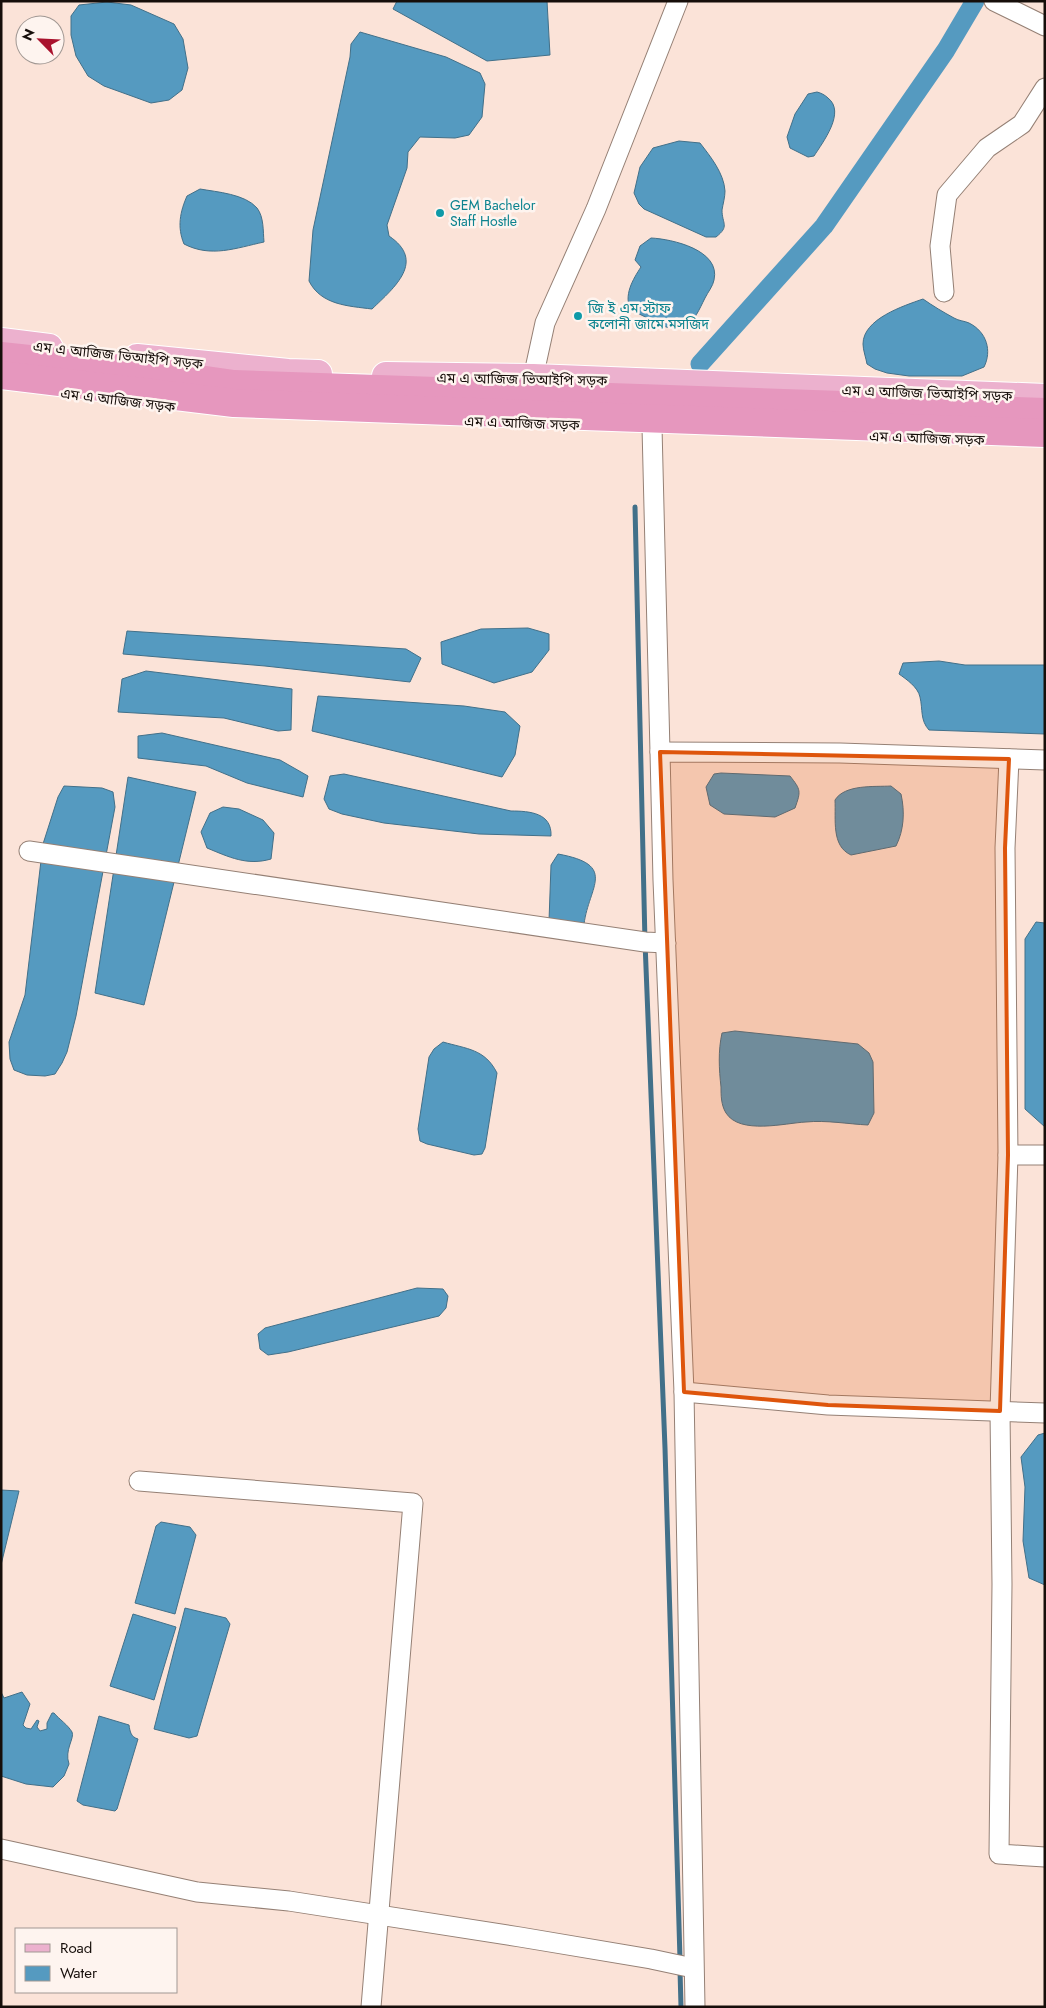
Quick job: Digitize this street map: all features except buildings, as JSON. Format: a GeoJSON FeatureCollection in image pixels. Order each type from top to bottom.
{"type":"FeatureCollection","features":[{"type":"Feature","properties":{"kind":"highway"},"geometry":{"type":"LineString","coordinates":[[1,356],[234,384],[1045,412]]}},
{"type":"Feature","properties":{"kind":"highway"},"geometry":{"type":"LineString","coordinates":[[1,375],[234,403],[1045,433]]}},
{"type":"Feature","properties":{"kind":"main road","name":"এম এ আজিজ ভিআইপি সড়ক"},"geometry":{"type":"LineString","coordinates":[[1,342],[118,356],[288,372],[533,378],[1045,398]]}},
{"type":"Feature","properties":{"kind":"main road","name":"এম এ আজিজ সড়ক"},"geometry":{"type":"LineString","coordinates":[[1,386],[232,413],[1045,443]]}},
{"type":"Feature","properties":{"kind":"street"},"geometry":{"type":"LineString","coordinates":[[533,378],[545,323],[596,209],[678,1]]}},
{"type":"Feature","properties":{"kind":"street"},"geometry":{"type":"LineString","coordinates":[[994,1],[1045,26]]}},
{"type":"Feature","properties":{"kind":"street"},"geometry":{"type":"LineString","coordinates":[[944,292],[940,246],[947,195],[986,148],[1022,124],[1045,88]]}},
{"type":"Feature","properties":{"kind":"street"},"geometry":{"type":"LineString","coordinates":[[652,427],[666,943],[684,1392],[695,2007]]}},
{"type":"Feature","properties":{"kind":"street"},"geometry":{"type":"LineString","coordinates":[[660,752],[840,753],[1045,760]]}},
{"type":"Feature","properties":{"kind":"street"},"geometry":{"type":"LineString","coordinates":[[1009,759],[1005,848],[1008,1155],[1000,1411],[1002,1584],[999,1854],[1045,1857]]}},
{"type":"Feature","properties":{"kind":"street"},"geometry":{"type":"LineString","coordinates":[[28,851],[666,943]]}},
{"type":"Feature","properties":{"kind":"street"},"geometry":{"type":"LineString","coordinates":[[1008,1155],[1045,1155]]}},
{"type":"Feature","properties":{"kind":"street"},"geometry":{"type":"LineString","coordinates":[[684,1392],[828,1406],[1045,1413]]}},
{"type":"Feature","properties":{"kind":"street"},"geometry":{"type":"LineString","coordinates":[[139,1481],[413,1503],[371,2007]]}},
{"type":"Feature","properties":{"kind":"street"},"geometry":{"type":"LineString","coordinates":[[1,1849],[197,1892],[289,1901],[642,1958],[693,1968]]}},
{"type":"Feature","properties":{"kind":"highlighted area"},"geometry":{"type":"Polygon","coordinates":[[[660,752],[1009,759],[1005,848],[1008,1155],[1000,1411],[828,1405],[684,1392],[660,752]]]}},
{"type":"Feature","properties":{"kind":"water"},"geometry":{"type":"Polygon","coordinates":[[[397,1],[547,1],[550,55],[487,61],[393,9],[397,1]]]}},
{"type":"Feature","properties":{"kind":"water"},"geometry":{"type":"Polygon","coordinates":[[[107,2],[131,5],[174,24],[183,39],[188,68],[182,90],[169,100],[151,103],[104,86],[88,76],[76,56],[71,35],[71,16],[79,5],[107,2]]]}},
{"type":"Feature","properties":{"kind":"water"},"geometry":{"type":"Polygon","coordinates":[[[360,32],[446,57],[480,73],[485,84],[482,117],[469,135],[455,138],[420,137],[408,152],[407,168],[387,225],[389,236],[400,245],[405,255],[406,264],[403,274],[397,283],[372,309],[328,300],[314,289],[309,281],[313,230],[350,57],[351,44],[360,32]]]}},
{"type":"Feature","properties":{"kind":"water"},"geometry":{"type":"Polygon","coordinates":[[[817,92],[826,96],[833,104],[835,111],[834,119],[814,156],[808,157],[790,148],[787,137],[795,114],[808,94],[817,92]]]}},
{"type":"Feature","properties":{"kind":"water"},"geometry":{"type":"Polygon","coordinates":[[[679,141],[700,143],[716,165],[722,178],[725,191],[722,210],[724,227],[716,237],[706,237],[644,209],[639,204],[634,193],[640,167],[653,148],[679,141]]]}},
{"type":"Feature","properties":{"kind":"water"},"geometry":{"type":"Polygon","coordinates":[[[200,189],[230,194],[252,203],[261,216],[264,242],[234,249],[214,251],[194,248],[184,244],[180,226],[183,208],[187,196],[200,189]]]}},
{"type":"Feature","properties":{"kind":"water"},"geometry":{"type":"Polygon","coordinates":[[[651,238],[671,241],[693,248],[710,261],[714,270],[712,287],[696,315],[684,329],[666,327],[631,310],[629,305],[630,288],[641,267],[635,260],[640,246],[651,238]]]}},
{"type":"Feature","properties":{"kind":"water"},"geometry":{"type":"Polygon","coordinates":[[[923,299],[954,318],[969,323],[980,331],[988,348],[984,367],[962,376],[909,376],[887,373],[867,364],[863,344],[865,335],[870,327],[885,315],[923,299]]]}},
{"type":"Feature","properties":{"kind":"water"},"geometry":{"type":"Polygon","coordinates":[[[528,628],[549,634],[549,650],[532,672],[494,683],[442,664],[441,642],[481,629],[528,628]]]}},
{"type":"Feature","properties":{"kind":"water"},"geometry":{"type":"Polygon","coordinates":[[[127,631],[406,649],[421,658],[410,682],[265,666],[123,654],[127,631]]]}},
{"type":"Feature","properties":{"kind":"water"},"geometry":{"type":"Polygon","coordinates":[[[939,661],[965,665],[1045,665],[1045,734],[929,730],[923,719],[919,693],[899,674],[903,663],[939,661]]]}},
{"type":"Feature","properties":{"kind":"water"},"geometry":{"type":"Polygon","coordinates":[[[146,671],[292,689],[291,730],[278,731],[224,718],[118,712],[122,679],[146,671]]]}},
{"type":"Feature","properties":{"kind":"water"},"geometry":{"type":"Polygon","coordinates":[[[318,696],[464,706],[505,712],[520,726],[515,755],[502,777],[312,731],[318,696]]]}},
{"type":"Feature","properties":{"kind":"water"},"geometry":{"type":"Polygon","coordinates":[[[162,733],[280,760],[308,776],[303,797],[247,783],[206,766],[138,758],[138,736],[162,733]]]}},
{"type":"Feature","properties":{"kind":"water"},"geometry":{"type":"Polygon","coordinates":[[[344,774],[511,811],[539,815],[548,822],[551,836],[479,834],[384,823],[342,814],[329,809],[324,799],[330,776],[344,774]]]}},
{"type":"Feature","properties":{"kind":"water"},"geometry":{"type":"Polygon","coordinates":[[[714,774],[790,776],[799,791],[795,808],[775,817],[724,814],[710,805],[706,787],[714,774]]]}},
{"type":"Feature","properties":{"kind":"water"},"geometry":{"type":"Polygon","coordinates":[[[128,777],[196,792],[144,1005],[95,993],[128,777]]]}},
{"type":"Feature","properties":{"kind":"water"},"geometry":{"type":"Polygon","coordinates":[[[64,786],[102,788],[113,792],[115,807],[76,1016],[67,1052],[55,1074],[45,1076],[27,1075],[14,1070],[10,1059],[9,1042],[25,995],[43,844],[58,797],[64,786]]]}},
{"type":"Feature","properties":{"kind":"water"},"geometry":{"type":"Polygon","coordinates":[[[891,786],[901,794],[903,807],[902,827],[896,846],[851,855],[845,851],[837,839],[835,800],[846,791],[853,789],[891,786]]]}},
{"type":"Feature","properties":{"kind":"water"},"geometry":{"type":"Polygon","coordinates":[[[223,807],[239,809],[263,820],[274,833],[271,859],[254,862],[246,861],[207,848],[201,832],[210,813],[223,807]]]}},
{"type":"Feature","properties":{"kind":"water"},"geometry":{"type":"Polygon","coordinates":[[[558,854],[588,864],[594,871],[594,888],[584,924],[549,921],[551,865],[558,854]]]}},
{"type":"Feature","properties":{"kind":"water"},"geometry":{"type":"Polygon","coordinates":[[[1036,922],[1045,923],[1045,1127],[1025,1109],[1025,939],[1036,922]]]}},
{"type":"Feature","properties":{"kind":"water"},"geometry":{"type":"Polygon","coordinates":[[[735,1031],[858,1044],[869,1053],[873,1062],[874,1113],[868,1125],[814,1122],[752,1126],[733,1120],[724,1110],[722,1103],[719,1053],[722,1033],[735,1031]]]}},
{"type":"Feature","properties":{"kind":"water"},"geometry":{"type":"Polygon","coordinates":[[[443,1042],[481,1054],[497,1073],[485,1148],[482,1154],[474,1155],[420,1141],[418,1129],[429,1057],[434,1049],[443,1042]]]}},
{"type":"Feature","properties":{"kind":"water"},"geometry":{"type":"Polygon","coordinates":[[[417,1288],[443,1289],[448,1296],[446,1308],[439,1316],[288,1352],[268,1355],[260,1349],[258,1334],[265,1328],[417,1288]]]}},
{"type":"Feature","properties":{"kind":"water"},"geometry":{"type":"Polygon","coordinates":[[[1045,1433],[1045,1585],[1029,1578],[1023,1541],[1025,1487],[1021,1457],[1038,1435],[1045,1433]]]}},
{"type":"Feature","properties":{"kind":"water"},"geometry":{"type":"Polygon","coordinates":[[[1,1490],[19,1491],[1,1565],[1,1490]]]}},
{"type":"Feature","properties":{"kind":"water"},"geometry":{"type":"Polygon","coordinates":[[[161,1522],[190,1527],[196,1535],[175,1614],[135,1603],[156,1526],[161,1522]]]}},
{"type":"Feature","properties":{"kind":"water"},"geometry":{"type":"Polygon","coordinates":[[[185,1608],[226,1618],[230,1624],[197,1736],[189,1738],[154,1729],[185,1608]]]}},
{"type":"Feature","properties":{"kind":"water"},"geometry":{"type":"Polygon","coordinates":[[[133,1614],[176,1627],[154,1700],[110,1686],[133,1614]]]}},
{"type":"Feature","properties":{"kind":"water"},"geometry":{"type":"Polygon","coordinates":[[[1,1692],[4,1698],[22,1692],[30,1704],[23,1725],[26,1728],[31,1729],[37,1720],[39,1721],[37,1727],[40,1731],[47,1729],[47,1723],[52,1713],[54,1713],[72,1732],[73,1735],[68,1754],[69,1764],[64,1776],[53,1787],[26,1784],[1,1776],[1,1692]]]}},
{"type":"Feature","properties":{"kind":"water"},"geometry":{"type":"Polygon","coordinates":[[[99,1716],[129,1725],[131,1734],[138,1739],[115,1811],[83,1805],[77,1801],[99,1716]]]}},
{"type":"Feature","properties":{"kind":"waterway"},"geometry":{"type":"LineString","coordinates":[[700,364],[824,226],[946,50],[975,1]]}},
{"type":"Feature","properties":{"kind":"waterway"},"geometry":{"type":"LineString","coordinates":[[635,507],[645,942],[665,1448],[680,1959]]}},
{"type":"Feature","properties":{"kind":"waterway"},"geometry":{"type":"LineString","coordinates":[[680,1970],[681,2007]]}},
{"type":"Feature","properties":{"kind":"place","name":"GEM Bachelor Staff Hostle"},"geometry":{"type":"Point","coordinates":[440,213]}},
{"type":"Feature","properties":{"kind":"place","name":"জি ই এম স্টাফ কলোনী জামে মসজিদ"},"geometry":{"type":"Point","coordinates":[578,316]}}]}
